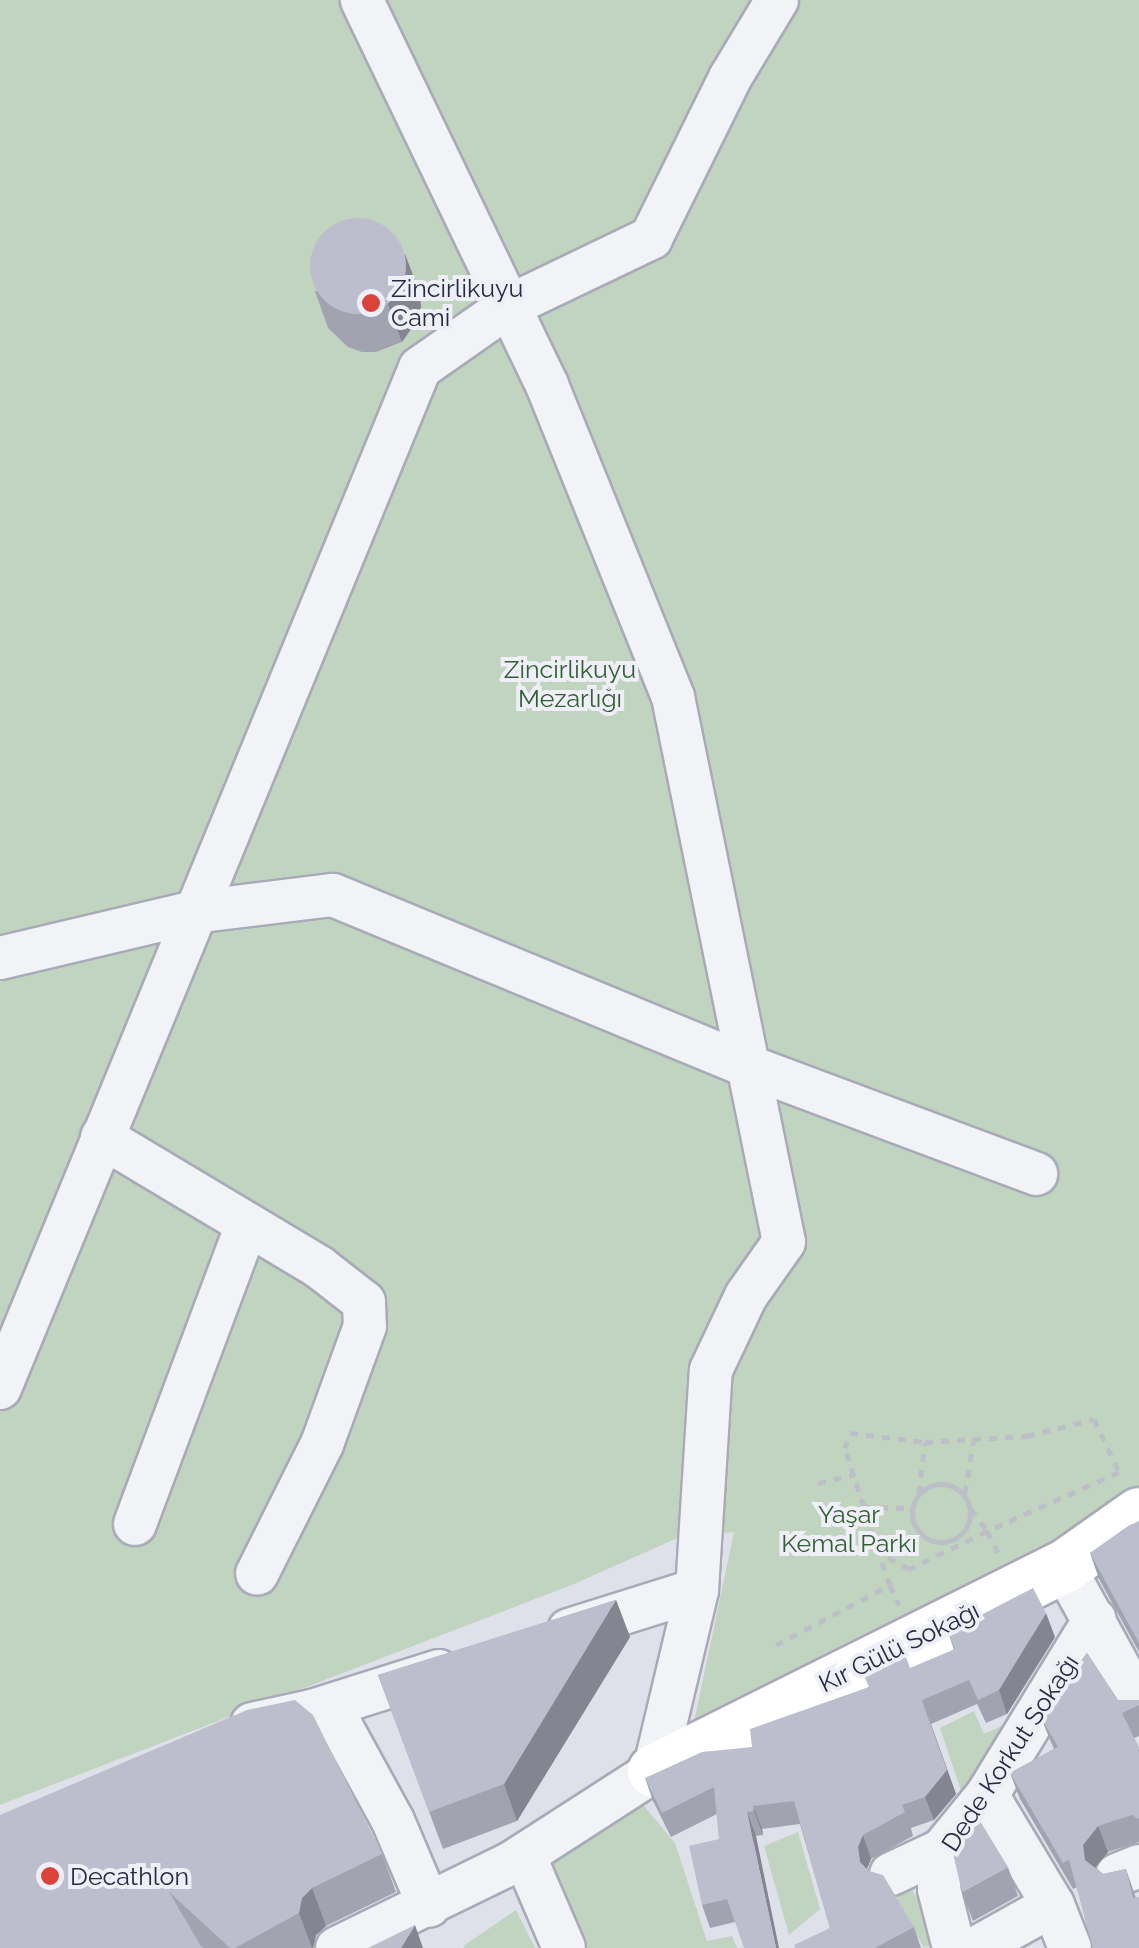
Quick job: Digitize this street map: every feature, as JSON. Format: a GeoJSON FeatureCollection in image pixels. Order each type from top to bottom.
{"type":"FeatureCollection","features":[{"type":"Feature","properties":{"kind":"main road","name":"Kır Gülü Sokağı"},"geometry":{"type":"LineString","coordinates":[[654,1770],[1064,1567],[1139,1514]]}},
{"type":"Feature","properties":{"kind":"street"},"geometry":{"type":"LineString","coordinates":[[337,1948],[429,1906],[515,1860],[654,1770],[697,1590],[711,1370],[746,1296],[784,1242],[745,1065],[674,697],[548,385],[507,308],[362,0]]}},
{"type":"Feature","properties":{"kind":"street"},"geometry":{"type":"LineString","coordinates":[[0,1388],[420,368],[507,308],[651,238],[730,78],[777,0]]}},
{"type":"Feature","properties":{"kind":"street"},"geometry":{"type":"LineString","coordinates":[[0,958],[194,912],[333,895],[745,1065],[1036,1174]]}},
{"type":"Feature","properties":{"kind":"street"},"geometry":{"type":"LineString","coordinates":[[102,1138],[319,1267],[364,1302],[366,1326],[322,1444],[257,1574]]}},
{"type":"Feature","properties":{"kind":"street"},"geometry":{"type":"LineString","coordinates":[[135,1524],[247,1224]]}},
{"type":"Feature","properties":{"kind":"street"},"geometry":{"type":"LineString","coordinates":[[1064,1567],[1139,1704]]}},
{"type":"Feature","properties":{"kind":"street"},"geometry":{"type":"LineString","coordinates":[[532,1642],[697,1590]]}},
{"type":"Feature","properties":{"kind":"street","name":"Dede Korkut Sokağı"},"geometry":{"type":"LineString","coordinates":[[954,1948],[939,1889],[942,1850],[987,1795],[1048,1703],[1094,1620]]}},
{"type":"Feature","properties":{"kind":"street"},"geometry":{"type":"LineString","coordinates":[[217,1739],[253,1723],[312,1711],[477,1659]]}},
{"type":"Feature","properties":{"kind":"street"},"geometry":{"type":"LineString","coordinates":[[312,1711],[341,1726],[393,1821],[429,1906]]}},
{"type":"Feature","properties":{"kind":"street"},"geometry":{"type":"LineString","coordinates":[[987,1795],[1053,1905],[1070,1948]]}},
{"type":"Feature","properties":{"kind":"street"},"geometry":{"type":"LineString","coordinates":[[891,1874],[942,1850]]}},
{"type":"Feature","properties":{"kind":"street"},"geometry":{"type":"LineString","coordinates":[[515,1860],[546,1948]]}},
{"type":"Feature","properties":{"kind":"street"},"geometry":{"type":"LineString","coordinates":[[515,1860],[564,1948]]}},
{"type":"Feature","properties":{"kind":"street"},"geometry":{"type":"LineString","coordinates":[[976,1948],[1053,1905]]}},
{"type":"Feature","properties":{"kind":"path"},"geometry":{"type":"LineString","coordinates":[[878,1552],[909,1569],[1119,1472],[1094,1419],[1027,1436],[925,1442],[850,1433],[846,1448],[878,1552],[903,1615]]}},
{"type":"Feature","properties":{"kind":"path"},"geometry":{"type":"LineString","coordinates":[[964,1493],[974,1439]]}},
{"type":"Feature","properties":{"kind":"path"},"geometry":{"type":"LineString","coordinates":[[925,1442],[919,1493],[912,1508],[914,1525],[924,1538],[941,1543],[958,1538],[969,1525],[972,1508]]}},
{"type":"Feature","properties":{"kind":"path"},"geometry":{"type":"LineString","coordinates":[[818,1484],[854,1475]]}},
{"type":"Feature","properties":{"kind":"path"},"geometry":{"type":"LineString","coordinates":[[919,1493],[933,1484],[950,1484],[964,1493],[1017,1590]]}},
{"type":"Feature","properties":{"kind":"path"},"geometry":{"type":"LineString","coordinates":[[864,1506],[912,1508]]}},
{"type":"Feature","properties":{"kind":"path"},"geometry":{"type":"LineString","coordinates":[[776,1645],[890,1586]]}},
{"type":"Feature","properties":{"kind":"green space","name":"Zincirlikuyu Mezarlığı"},"geometry":{"type":"Polygon","coordinates":[[[0,0],[1139,0],[1139,1500],[690,1741],[734,1532],[682,1536],[574,1584],[0,1805],[0,0]]]}},
{"type":"Feature","properties":{"kind":"green space"},"geometry":{"type":"Polygon","coordinates":[[[974,1711],[984,1734],[1026,1715],[966,1806],[940,1728],[974,1711]]]}},
{"type":"Feature","properties":{"kind":"green space"},"geometry":{"type":"Polygon","coordinates":[[[639,1800],[675,1843],[707,1941],[732,1936],[737,1948],[577,1948],[545,1877],[551,1853],[639,1800]]]}},
{"type":"Feature","properties":{"kind":"green space"},"geometry":{"type":"Polygon","coordinates":[[[798,1832],[820,1909],[789,1935],[764,1846],[798,1832]]]}},
{"type":"Feature","properties":{"kind":"green space"},"geometry":{"type":"Polygon","coordinates":[[[888,1882],[908,1882],[940,1940],[924,1948],[888,1882]]]}},
{"type":"Feature","properties":{"kind":"green space"},"geometry":{"type":"Polygon","coordinates":[[[516,1910],[535,1948],[463,1948],[465,1945],[516,1910]]]}},
{"type":"Feature","properties":{"kind":"building"},"geometry":{"type":"Polygon","coordinates":[[[358,218],[376,221],[392,232],[403,248],[403,284],[392,300],[376,311],[358,314],[340,311],[324,300],[313,284],[310,266],[313,248],[324,232],[340,221],[358,218]]]}},
{"type":"Feature","properties":{"kind":"building"},"geometry":{"type":"Polygon","coordinates":[[[1139,1521],[1139,1643],[1090,1553],[1139,1521]]]}},
{"type":"Feature","properties":{"kind":"building"},"geometry":{"type":"Polygon","coordinates":[[[1033,1588],[1046,1613],[999,1690],[978,1700],[969,1680],[922,1700],[947,1770],[925,1797],[902,1805],[905,1812],[863,1835],[858,1847],[860,1862],[869,1871],[883,1875],[914,1927],[875,1948],[795,1948],[794,1945],[830,1928],[794,1801],[753,1806],[754,1811],[747,1812],[776,1948],[744,1948],[727,1899],[702,1905],[689,1846],[719,1839],[714,1787],[662,1813],[645,1778],[702,1752],[752,1747],[750,1729],[869,1687],[863,1673],[906,1657],[910,1668],[955,1649],[948,1632],[1033,1588]]]}},
{"type":"Feature","properties":{"kind":"building"},"geometry":{"type":"Polygon","coordinates":[[[616,1600],[504,1784],[429,1812],[378,1675],[616,1600]]]}},
{"type":"Feature","properties":{"kind":"building"},"geometry":{"type":"Polygon","coordinates":[[[1087,1653],[1118,1700],[1139,1700],[1139,1705],[1122,1713],[1139,1748],[1139,1819],[1132,1815],[1098,1826],[1083,1845],[1085,1860],[1103,1874],[1126,1869],[1133,1898],[1139,1897],[1139,1948],[1093,1948],[1069,1860],[1063,1863],[1010,1773],[1058,1747],[1040,1716],[1087,1653]]]}},
{"type":"Feature","properties":{"kind":"building"},"geometry":{"type":"Polygon","coordinates":[[[295,1700],[313,1715],[382,1854],[312,1888],[302,1898],[299,1913],[235,1948],[230,1948],[169,1892],[202,1948],[0,1948],[0,1815],[247,1710],[295,1700]]]}},
{"type":"Feature","properties":{"kind":"building"},"geometry":{"type":"Polygon","coordinates":[[[980,1821],[1008,1867],[962,1892],[954,1858],[956,1835],[980,1821]]]}},
{"type":"Feature","properties":{"kind":"building"},"geometry":{"type":"Polygon","coordinates":[[[415,1925],[401,1948],[368,1948],[415,1925]]]}},
{"type":"Feature","properties":{"kind":"place","name":"Zincirlikuyu Cami"},"geometry":{"type":"Point","coordinates":[371,303]}},
{"type":"Feature","properties":{"kind":"place","name":"Decathlon"},"geometry":{"type":"Point","coordinates":[50,1876]}},
{"type":"Feature","properties":{"kind":"park label","name":"Yaşar Kemal Parkı"},"geometry":{"type":"Point","coordinates":[849,1530]}}]}
